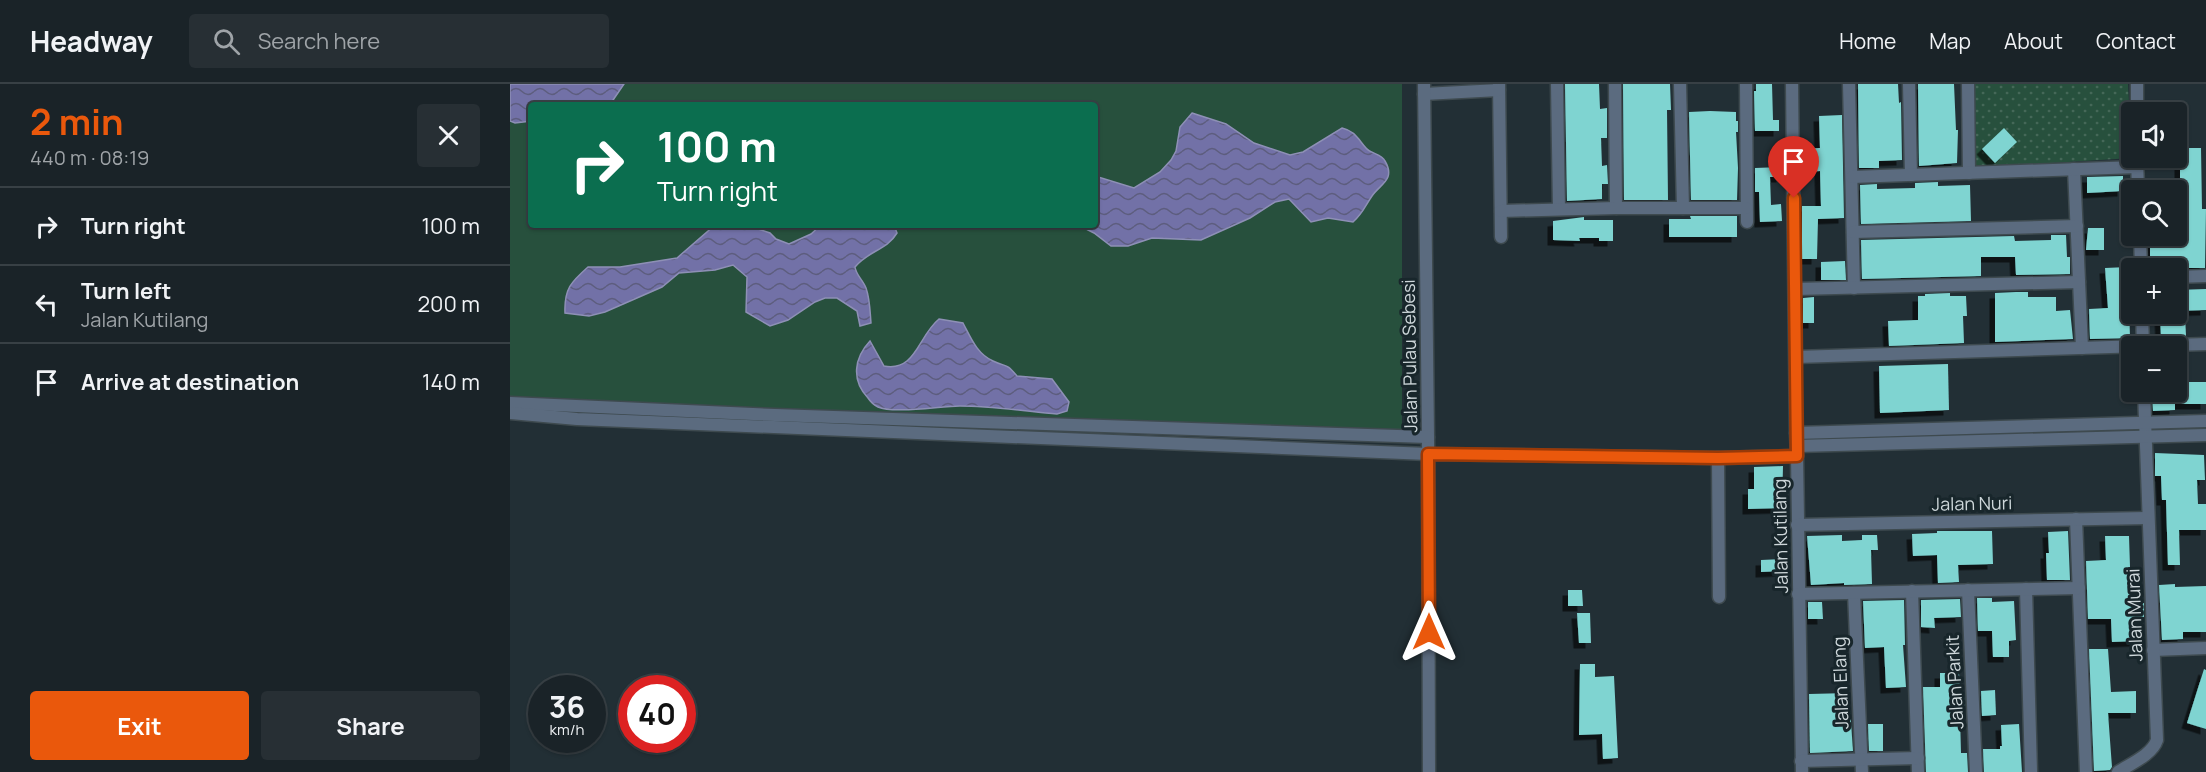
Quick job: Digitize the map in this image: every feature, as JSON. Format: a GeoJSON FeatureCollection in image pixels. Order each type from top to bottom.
{"type":"FeatureCollection","features":[{"type":"Feature","properties":{"kind":"street"},"geometry":{"type":"LineString","coordinates":[[1557,84],[1558,209]]}},
{"type":"Feature","properties":{"kind":"street"},"geometry":{"type":"LineString","coordinates":[[1615,84],[1616,208]]}},
{"type":"Feature","properties":{"kind":"street"},"geometry":{"type":"LineString","coordinates":[[1680,84],[1683,208]]}},
{"type":"Feature","properties":{"kind":"street"},"geometry":{"type":"LineString","coordinates":[[1746,84],[1747,222]]}},
{"type":"Feature","properties":{"kind":"street","name":"Jalan Kutilang"},"geometry":{"type":"LineString","coordinates":[[1792,84],[1802,766]]}},
{"type":"Feature","properties":{"kind":"street"},"geometry":{"type":"LineString","coordinates":[[1848,84],[1854,288]]}},
{"type":"Feature","properties":{"kind":"street"},"geometry":{"type":"LineString","coordinates":[[1910,84],[1911,175]]}},
{"type":"Feature","properties":{"kind":"street"},"geometry":{"type":"LineString","coordinates":[[1968,84],[1969,172]]}},
{"type":"Feature","properties":{"kind":"street"},"geometry":{"type":"LineString","coordinates":[[2136,84],[2137,102]]}},
{"type":"Feature","properties":{"kind":"street"},"geometry":{"type":"LineString","coordinates":[[1424,89],[1499,87],[1501,237]]}},
{"type":"Feature","properties":{"kind":"street","name":"Jalan Pulau Sebesi"},"geometry":{"type":"LineString","coordinates":[[1424,89],[1429,772]]}},
{"type":"Feature","properties":{"kind":"street"},"geometry":{"type":"LineString","coordinates":[[1852,177],[2074,169],[2121,164]]}},
{"type":"Feature","properties":{"kind":"street"},"geometry":{"type":"LineString","coordinates":[[2074,169],[2082,348]]}},
{"type":"Feature","properties":{"kind":"street"},"geometry":{"type":"LineString","coordinates":[[1502,211],[1746,208]]}},
{"type":"Feature","properties":{"kind":"street"},"geometry":{"type":"LineString","coordinates":[[1853,232],[2077,226]]}},
{"type":"Feature","properties":{"kind":"street"},"geometry":{"type":"LineString","coordinates":[[2187,277],[2206,276]]}},
{"type":"Feature","properties":{"kind":"street"},"geometry":{"type":"LineString","coordinates":[[1796,290],[2079,282]]}},
{"type":"Feature","properties":{"kind":"street"},"geometry":{"type":"LineString","coordinates":[[2187,345],[2206,344]]}},
{"type":"Feature","properties":{"kind":"street"},"geometry":{"type":"LineString","coordinates":[[1796,357],[2121,347]]}},
{"type":"Feature","properties":{"kind":"street","name":"Jalan Murai"},"geometry":{"type":"LineString","coordinates":[[2118,772],[2150,751],[2157,740],[2144,402]]}},
{"type":"Feature","properties":{"kind":"street"},"geometry":{"type":"LineString","coordinates":[[510,403],[775,415],[1428,437]]}},
{"type":"Feature","properties":{"kind":"street"},"geometry":{"type":"LineString","coordinates":[[510,414],[578,419],[1428,454],[1718,458],[1886,444],[2206,435]]}},
{"type":"Feature","properties":{"kind":"street"},"geometry":{"type":"LineString","coordinates":[[1796,433],[2206,421]]}},
{"type":"Feature","properties":{"kind":"street"},"geometry":{"type":"LineString","coordinates":[[1886,430],[1886,444]]}},
{"type":"Feature","properties":{"kind":"street"},"geometry":{"type":"LineString","coordinates":[[1718,458],[1719,597]]}},
{"type":"Feature","properties":{"kind":"street","name":"Jalan Nuri"},"geometry":{"type":"LineString","coordinates":[[1797,525],[2147,518]]}},
{"type":"Feature","properties":{"kind":"street"},"geometry":{"type":"LineString","coordinates":[[2076,519],[2086,772]]}},
{"type":"Feature","properties":{"kind":"street"},"geometry":{"type":"LineString","coordinates":[[1798,594],[2079,588]]}},
{"type":"Feature","properties":{"kind":"street"},"geometry":{"type":"LineString","coordinates":[[2025,589],[2031,772]]}},
{"type":"Feature","properties":{"kind":"street","name":"Jalan Parkit"},"geometry":{"type":"LineString","coordinates":[[1968,590],[1976,772]]}},
{"type":"Feature","properties":{"kind":"street"},"geometry":{"type":"LineString","coordinates":[[1912,591],[1918,772]]}},
{"type":"Feature","properties":{"kind":"street","name":"Jalan Elang"},"geometry":{"type":"LineString","coordinates":[[1854,592],[1862,772]]}},
{"type":"Feature","properties":{"kind":"street"},"geometry":{"type":"LineString","coordinates":[[2153,650],[2206,648]]}},
{"type":"Feature","properties":{"kind":"street"},"geometry":{"type":"LineString","coordinates":[[1802,766],[1861,759],[1918,758]]}},
{"type":"Feature","properties":{"kind":"green space"},"geometry":{"type":"Polygon","coordinates":[[[510,84],[1402,84],[1402,431],[510,404],[510,84]]]}},
{"type":"Feature","properties":{"kind":"green space"},"geometry":{"type":"Polygon","coordinates":[[[1975,84],[2128,84],[2129,102],[2121,102],[2121,159],[1975,168],[1975,84]]]}},
{"type":"Feature","properties":{"kind":"water"},"geometry":{"type":"Polygon","coordinates":[[[510,84],[624,84],[612,102],[528,102],[528,121],[515,123],[510,121],[510,84]]]}},
{"type":"Feature","properties":{"kind":"water"},"geometry":{"type":"Polygon","coordinates":[[[1192,113],[1226,124],[1254,143],[1290,155],[1303,152],[1342,128],[1350,131],[1368,150],[1384,159],[1389,173],[1386,181],[1353,222],[1328,218],[1311,222],[1289,199],[1275,202],[1250,218],[1201,240],[1152,238],[1128,246],[1111,246],[1084,228],[1098,228],[1098,177],[1134,188],[1160,172],[1171,160],[1176,151],[1180,127],[1192,113]]]}},
{"type":"Feature","properties":{"kind":"water"},"geometry":{"type":"Polygon","coordinates":[[[712,228],[755,228],[770,233],[776,239],[789,244],[811,234],[818,228],[895,228],[897,233],[893,239],[855,267],[865,285],[870,306],[871,323],[860,326],[857,311],[837,298],[825,298],[788,320],[770,326],[746,312],[747,277],[733,265],[715,270],[679,273],[662,287],[605,312],[589,316],[565,313],[567,292],[577,277],[588,267],[620,267],[677,258],[712,228]]]}},
{"type":"Feature","properties":{"kind":"water"},"geometry":{"type":"Polygon","coordinates":[[[939,319],[963,323],[975,345],[987,358],[1008,367],[1017,376],[1052,379],[1069,402],[1067,411],[1057,414],[960,406],[895,410],[875,405],[863,391],[857,377],[858,362],[870,341],[884,366],[903,364],[916,351],[939,319]]]}},
{"type":"Feature","properties":{"kind":"building"},"geometry":{"type":"Polygon","coordinates":[[[1565,84],[1599,84],[1600,109],[1607,108],[1607,138],[1601,138],[1602,166],[1607,165],[1608,184],[1602,184],[1602,199],[1567,201],[1565,84]]]}},
{"type":"Feature","properties":{"kind":"building"},"geometry":{"type":"Polygon","coordinates":[[[1623,84],[1670,84],[1671,110],[1667,110],[1668,200],[1624,200],[1623,84]]]}},
{"type":"Feature","properties":{"kind":"building"},"geometry":{"type":"Polygon","coordinates":[[[1756,84],[1772,84],[1773,120],[1779,120],[1779,131],[1755,131],[1754,91],[1756,91],[1756,84]]]}},
{"type":"Feature","properties":{"kind":"building"},"geometry":{"type":"Polygon","coordinates":[[[1858,84],[1898,84],[1899,103],[1901,102],[1902,160],[1879,161],[1879,168],[1859,168],[1858,84]]]}},
{"type":"Feature","properties":{"kind":"building"},"geometry":{"type":"Polygon","coordinates":[[[1918,84],[1954,84],[1956,130],[1958,130],[1957,163],[1919,166],[1918,84]]]}},
{"type":"Feature","properties":{"kind":"building"},"geometry":{"type":"Polygon","coordinates":[[[1689,112],[1736,112],[1736,121],[1738,121],[1738,132],[1736,132],[1737,200],[1691,200],[1689,112]]]}},
{"type":"Feature","properties":{"kind":"building"},"geometry":{"type":"Polygon","coordinates":[[[1842,115],[1844,218],[1818,219],[1817,259],[1802,259],[1802,206],[1821,206],[1820,171],[1802,172],[1801,149],[1820,148],[1819,116],[1842,115]]]}},
{"type":"Feature","properties":{"kind":"building"},"geometry":{"type":"Polygon","coordinates":[[[2004,128],[2017,142],[1995,163],[1982,149],[2004,128]]]}},
{"type":"Feature","properties":{"kind":"building"},"geometry":{"type":"Polygon","coordinates":[[[2187,148],[2201,148],[2202,209],[2206,209],[2205,268],[2187,268],[2187,258],[2150,258],[2150,246],[2187,246],[2187,180],[2180,180],[2180,168],[2187,168],[2187,148]]]}},
{"type":"Feature","properties":{"kind":"building"},"geometry":{"type":"Polygon","coordinates":[[[1781,167],[1782,177],[1770,177],[1771,205],[1781,204],[1782,221],[1760,222],[1759,192],[1755,192],[1755,168],[1781,167]]]}},
{"type":"Feature","properties":{"kind":"building"},"geometry":{"type":"Polygon","coordinates":[[[2123,176],[2121,191],[2087,193],[2087,177],[2123,176]]]}},
{"type":"Feature","properties":{"kind":"building"},"geometry":{"type":"Polygon","coordinates":[[[1938,182],[1938,186],[1970,185],[1971,221],[1861,224],[1860,185],[1877,184],[1877,189],[1915,188],[1915,183],[1938,182]]]}},
{"type":"Feature","properties":{"kind":"building"},"geometry":{"type":"Polygon","coordinates":[[[1690,216],[1737,216],[1737,237],[1669,237],[1669,219],[1691,219],[1690,216]]]}},
{"type":"Feature","properties":{"kind":"building"},"geometry":{"type":"Polygon","coordinates":[[[1584,217],[1584,220],[1613,220],[1613,241],[1599,241],[1599,238],[1579,238],[1580,241],[1553,240],[1553,221],[1584,217]]]}},
{"type":"Feature","properties":{"kind":"building"},"geometry":{"type":"Polygon","coordinates":[[[2088,228],[2104,228],[2104,250],[2086,250],[2088,228]]]}},
{"type":"Feature","properties":{"kind":"building"},"geometry":{"type":"Polygon","coordinates":[[[2051,235],[2066,235],[2070,274],[2016,275],[2015,257],[1981,257],[1981,276],[1862,279],[1861,240],[2014,236],[2015,241],[2051,240],[2051,235]]]}},
{"type":"Feature","properties":{"kind":"building"},"geometry":{"type":"Polygon","coordinates":[[[1845,261],[1846,280],[1821,280],[1821,262],[1845,261]]]}},
{"type":"Feature","properties":{"kind":"building"},"geometry":{"type":"Polygon","coordinates":[[[2121,267],[2121,324],[2130,324],[2130,336],[2090,339],[2089,309],[2108,308],[2105,268],[2121,267]]]}},
{"type":"Feature","properties":{"kind":"building"},"geometry":{"type":"Polygon","coordinates":[[[2206,289],[2206,310],[2187,311],[2187,290],[2206,289]]]}},
{"type":"Feature","properties":{"kind":"building"},"geometry":{"type":"Polygon","coordinates":[[[2028,292],[2028,297],[2056,297],[2056,311],[2070,310],[2073,339],[1995,342],[1995,293],[2028,292]]]}},
{"type":"Feature","properties":{"kind":"building"},"geometry":{"type":"Polygon","coordinates":[[[1950,293],[1950,296],[1966,296],[1967,316],[1963,316],[1964,343],[1889,346],[1888,321],[1918,320],[1918,296],[1950,293]]]}},
{"type":"Feature","properties":{"kind":"building"},"geometry":{"type":"Polygon","coordinates":[[[1814,297],[1814,323],[1803,323],[1803,298],[1814,297]]]}},
{"type":"Feature","properties":{"kind":"building"},"geometry":{"type":"Polygon","coordinates":[[[2160,324],[2185,324],[2186,336],[2161,336],[2160,324]]]}},
{"type":"Feature","properties":{"kind":"building"},"geometry":{"type":"Polygon","coordinates":[[[1948,364],[1949,410],[1880,413],[1879,366],[1948,364]]]}},
{"type":"Feature","properties":{"kind":"building"},"geometry":{"type":"Polygon","coordinates":[[[2187,382],[2206,382],[2206,404],[2175,404],[2175,410],[2153,411],[2153,402],[2187,402],[2187,382]]]}},
{"type":"Feature","properties":{"kind":"building"},"geometry":{"type":"Polygon","coordinates":[[[2155,453],[2204,455],[2205,480],[2197,480],[2198,504],[2206,504],[2206,530],[2179,530],[2180,565],[2168,565],[2166,500],[2162,500],[2161,476],[2155,476],[2155,453]]]}},
{"type":"Feature","properties":{"kind":"building"},"geometry":{"type":"Polygon","coordinates":[[[1783,466],[1782,508],[1748,509],[1748,489],[1754,489],[1754,467],[1783,466]]]}},
{"type":"Feature","properties":{"kind":"building"},"geometry":{"type":"Polygon","coordinates":[[[1937,531],[1992,531],[1993,564],[1958,565],[1959,582],[1938,583],[1937,555],[1913,556],[1912,534],[1937,533],[1937,531]]]}},
{"type":"Feature","properties":{"kind":"building"},"geometry":{"type":"Polygon","coordinates":[[[2068,531],[2070,580],[2047,580],[2048,532],[2068,531]]]}},
{"type":"Feature","properties":{"kind":"building"},"geometry":{"type":"Polygon","coordinates":[[[1842,535],[1842,541],[1862,540],[1862,535],[1877,535],[1878,550],[1871,550],[1872,584],[1811,585],[1807,536],[1842,535]]]}},
{"type":"Feature","properties":{"kind":"building"},"geometry":{"type":"Polygon","coordinates":[[[2105,536],[2129,536],[2131,598],[2135,598],[2136,604],[2144,603],[2144,617],[2138,617],[2138,641],[2112,642],[2111,619],[2088,619],[2086,561],[2106,560],[2105,536]]]}},
{"type":"Feature","properties":{"kind":"building"},"geometry":{"type":"Polygon","coordinates":[[[1783,559],[1783,571],[1761,572],[1761,560],[1783,559]]]}},
{"type":"Feature","properties":{"kind":"building"},"geometry":{"type":"Polygon","coordinates":[[[2175,584],[2175,587],[2206,586],[2206,632],[2183,632],[2183,639],[2162,640],[2159,585],[2175,584]]]}},
{"type":"Feature","properties":{"kind":"building"},"geometry":{"type":"Polygon","coordinates":[[[1568,590],[1582,590],[1583,606],[1568,606],[1568,590]]]}},
{"type":"Feature","properties":{"kind":"building"},"geometry":{"type":"Polygon","coordinates":[[[1977,598],[1992,598],[1992,602],[2014,601],[2016,640],[2009,641],[2009,657],[1993,657],[1992,631],[1978,631],[1977,598]]]}},
{"type":"Feature","properties":{"kind":"building"},"geometry":{"type":"Polygon","coordinates":[[[1960,599],[1961,617],[1934,618],[1935,628],[1921,627],[1921,600],[1960,599]]]}},
{"type":"Feature","properties":{"kind":"building"},"geometry":{"type":"Polygon","coordinates":[[[1904,600],[1905,645],[1903,645],[1906,687],[1886,688],[1884,647],[1865,648],[1863,601],[1904,600]]]}},
{"type":"Feature","properties":{"kind":"building"},"geometry":{"type":"Polygon","coordinates":[[[1808,602],[1822,602],[1823,619],[1808,619],[1808,602]]]}},
{"type":"Feature","properties":{"kind":"building"},"geometry":{"type":"Polygon","coordinates":[[[1577,613],[1590,613],[1591,643],[1579,643],[1577,613]]]}},
{"type":"Feature","properties":{"kind":"building"},"geometry":{"type":"Polygon","coordinates":[[[2089,649],[2108,649],[2111,692],[2136,691],[2136,713],[2108,713],[2112,767],[2110,770],[2094,771],[2089,649]]]}},
{"type":"Feature","properties":{"kind":"building"},"geometry":{"type":"Polygon","coordinates":[[[1580,664],[1595,664],[1595,677],[1614,676],[1618,758],[1603,759],[1602,734],[1579,735],[1580,664]]]}},
{"type":"Feature","properties":{"kind":"building"},"geometry":{"type":"Polygon","coordinates":[[[2204,669],[2206,670],[2206,729],[2187,723],[2204,669]]]}},
{"type":"Feature","properties":{"kind":"building"},"geometry":{"type":"Polygon","coordinates":[[[1940,673],[1959,673],[1960,692],[1964,692],[1965,716],[1960,716],[1961,753],[1967,753],[1968,772],[1926,772],[1923,687],[1940,687],[1940,673]]]}},
{"type":"Feature","properties":{"kind":"building"},"geometry":{"type":"Polygon","coordinates":[[[1995,690],[1996,715],[1982,716],[1981,691],[1995,690]]]}},
{"type":"Feature","properties":{"kind":"building"},"geometry":{"type":"Polygon","coordinates":[[[1849,693],[1853,751],[1810,753],[1809,694],[1849,693]]]}},
{"type":"Feature","properties":{"kind":"building"},"geometry":{"type":"Polygon","coordinates":[[[1868,724],[1883,724],[1883,751],[1869,751],[1868,724]]]}},
{"type":"Feature","properties":{"kind":"building"},"geometry":{"type":"Polygon","coordinates":[[[2019,724],[2022,772],[1984,772],[1983,749],[2000,749],[2002,746],[2001,725],[2019,724]]]}},
{"type":"Feature","properties":{"kind":"route"},"geometry":{"type":"LineString","coordinates":[[1429,632],[1428,454],[1718,458],[1797,456],[1794,198]]}}]}
